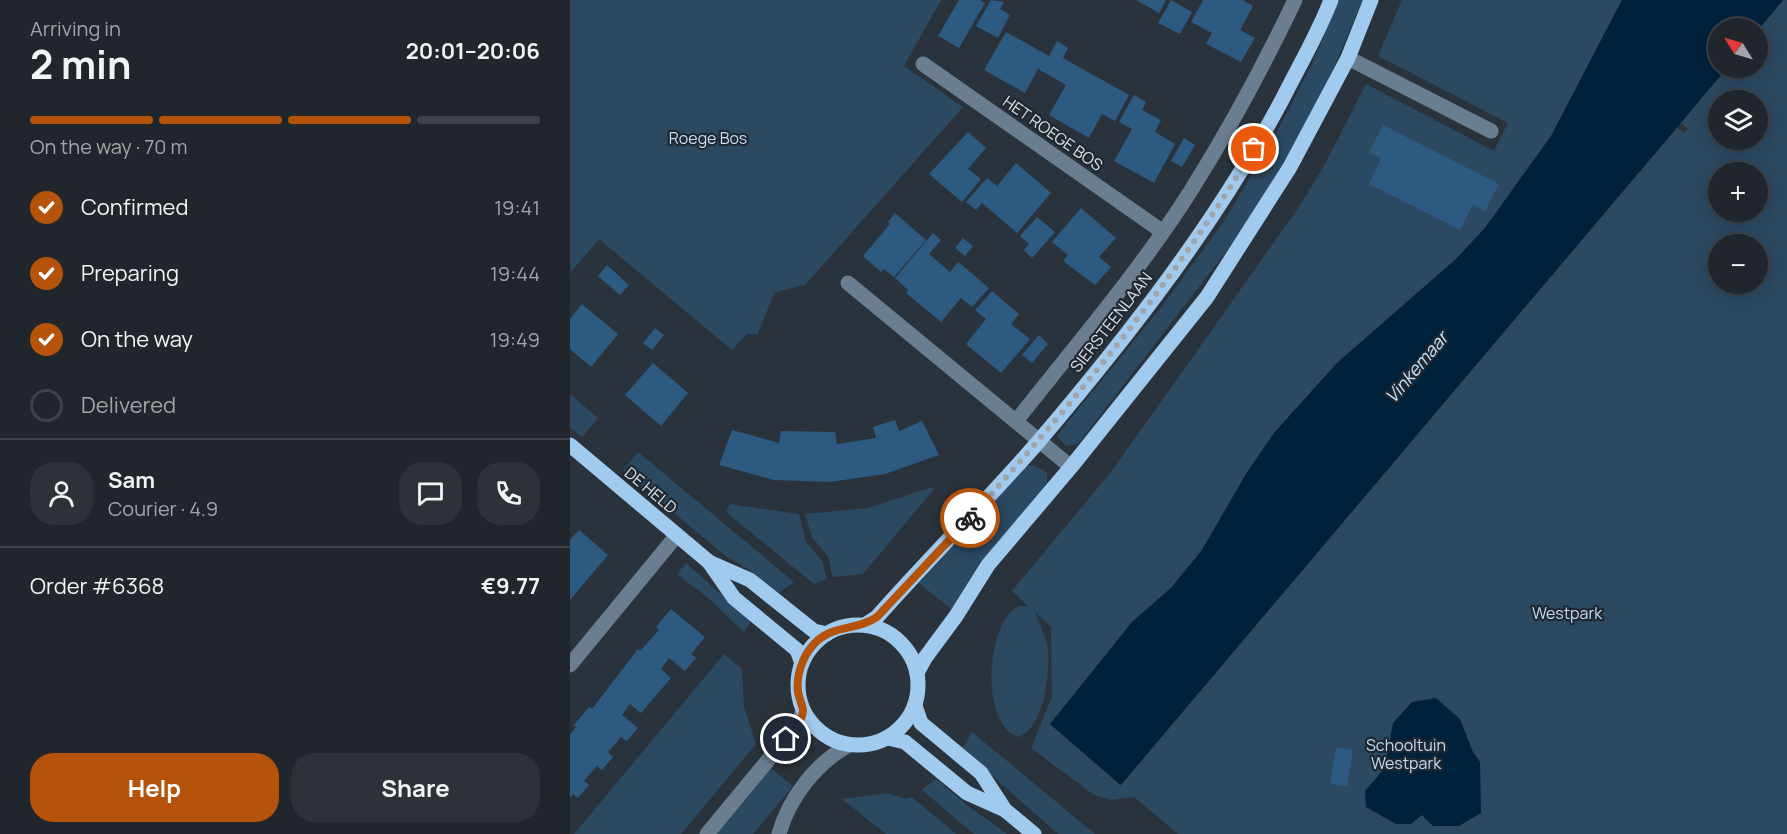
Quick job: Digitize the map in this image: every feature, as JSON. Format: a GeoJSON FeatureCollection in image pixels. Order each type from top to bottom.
{"type":"FeatureCollection","features":[{"type":"Feature","properties":{"kind":"main road","name":"SIERSTEENLAAN"},"geometry":{"type":"LineString","coordinates":[[865,625],[877,617],[959,530],[1040,440],[1117,346],[1218,209],[1266,129],[1330,0]]}},
{"type":"Feature","properties":{"kind":"main road"},"geometry":{"type":"LineString","coordinates":[[917,673],[988,565],[1071,467],[1213,288],[1290,167],[1348,58],[1371,0]]}},
{"type":"Feature","properties":{"kind":"main road","name":"DE HELD"},"geometry":{"type":"LineString","coordinates":[[570,445],[709,562],[750,580],[814,631],[827,633]]}},
{"type":"Feature","properties":{"kind":"main road","name":"DE HELD"},"geometry":{"type":"LineString","coordinates":[[709,562],[734,598],[797,650],[802,663]]}},
{"type":"Feature","properties":{"kind":"main road"},"geometry":{"type":"LineString","coordinates":[[851,625],[865,625],[883,630],[901,642],[913,660],[919,692],[907,721],[888,738],[871,744],[849,745],[820,732],[803,710],[798,684],[802,663],[813,645],[827,633],[851,625]]}},
{"type":"Feature","properties":{"kind":"main road"},"geometry":{"type":"LineString","coordinates":[[915,706],[921,723],[981,773],[1005,810]]}},
{"type":"Feature","properties":{"kind":"main road"},"geometry":{"type":"LineString","coordinates":[[888,738],[905,742],[967,793],[1005,810],[1034,834]]}},
{"type":"Feature","properties":{"kind":"street","name":"SIERSTEENLAAN"},"geometry":{"type":"LineString","coordinates":[[1017,420],[1108,305],[1191,191],[1271,51],[1295,0]]}},
{"type":"Feature","properties":{"kind":"street"},"geometry":{"type":"LineString","coordinates":[[1348,58],[1491,131]]}},
{"type":"Feature","properties":{"kind":"street","name":"HET ROEGE BOS"},"geometry":{"type":"LineString","coordinates":[[923,64],[1163,232]]}},
{"type":"Feature","properties":{"kind":"street"},"geometry":{"type":"LineString","coordinates":[[848,283],[1017,420],[1071,467]]}},
{"type":"Feature","properties":{"kind":"street"},"geometry":{"type":"LineString","coordinates":[[570,665],[677,536]]}},
{"type":"Feature","properties":{"kind":"street"},"geometry":{"type":"LineString","coordinates":[[707,834],[798,724],[803,710]]}},
{"type":"Feature","properties":{"kind":"street"},"geometry":{"type":"LineString","coordinates":[[779,834],[785,812],[808,780],[833,754],[849,745]]}},
{"type":"Feature","properties":{"kind":"green space","name":"Roege Bos"},"geometry":{"type":"Polygon","coordinates":[[[570,0],[941,0],[904,66],[963,107],[805,285],[775,292],[757,335],[747,334],[732,350],[599,239],[570,273],[570,0]]]}},
{"type":"Feature","properties":{"kind":"green space"},"geometry":{"type":"Polygon","coordinates":[[[1339,0],[1363,0],[1331,74],[1293,147],[1242,231],[1078,444],[1066,446],[1057,436],[1160,309],[1224,221],[1275,136],[1312,64],[1339,0]]]}},
{"type":"Feature","properties":{"kind":"green space","name":"Westpark"},"geometry":{"type":"Polygon","coordinates":[[[1402,0],[1622,0],[1551,136],[1485,228],[1456,259],[1337,363],[1274,433],[1246,474],[1202,550],[1171,588],[1132,622],[1051,725],[1120,785],[1677,128],[1684,133],[1688,129],[1681,123],[1708,91],[1708,150],[1768,150],[1768,90],[1709,90],[1719,78],[1768,78],[1768,18],[1783,0],[1787,0],[1787,834],[1178,834],[1134,797],[1111,800],[1094,795],[1031,748],[1052,697],[1051,627],[1035,612],[1045,635],[1048,651],[1046,687],[1039,713],[1027,732],[1018,737],[1004,726],[995,708],[992,661],[997,638],[1005,619],[1016,608],[1029,607],[1012,591],[1111,472],[1297,210],[1324,166],[1366,84],[1494,151],[1508,123],[1378,56],[1402,0]]]}},
{"type":"Feature","properties":{"kind":"green space"},"geometry":{"type":"Polygon","coordinates":[[[570,394],[598,418],[582,437],[570,427],[570,394]]]}},
{"type":"Feature","properties":{"kind":"green space"},"geometry":{"type":"Polygon","coordinates":[[[638,452],[794,582],[779,593],[750,570],[726,556],[623,471],[638,452]]]}},
{"type":"Feature","properties":{"kind":"green space"},"geometry":{"type":"Polygon","coordinates":[[[1034,465],[1047,473],[1047,484],[980,563],[951,609],[919,583],[1027,466],[1034,465]]]}},
{"type":"Feature","properties":{"kind":"green space"},"geometry":{"type":"Polygon","coordinates":[[[932,487],[934,489],[863,574],[833,577],[828,556],[812,537],[805,514],[868,508],[932,487]]]}},
{"type":"Feature","properties":{"kind":"green space"},"geometry":{"type":"Polygon","coordinates":[[[730,504],[799,514],[806,542],[822,561],[827,579],[814,584],[726,512],[730,504]]]}},
{"type":"Feature","properties":{"kind":"green space"},"geometry":{"type":"Polygon","coordinates":[[[686,563],[751,621],[744,632],[707,597],[677,574],[686,563]]]}},
{"type":"Feature","properties":{"kind":"green space"},"geometry":{"type":"Polygon","coordinates":[[[724,654],[742,669],[744,707],[756,744],[681,834],[574,834],[724,654]]]}},
{"type":"Feature","properties":{"kind":"green space"},"geometry":{"type":"Polygon","coordinates":[[[972,732],[1095,834],[1058,834],[962,749],[972,732]]]}},
{"type":"Feature","properties":{"kind":"green space"},"geometry":{"type":"Polygon","coordinates":[[[770,768],[793,786],[753,834],[715,834],[770,768]]]}},
{"type":"Feature","properties":{"kind":"green space"},"geometry":{"type":"Polygon","coordinates":[[[936,779],[1007,834],[974,834],[922,790],[936,779]]]}},
{"type":"Feature","properties":{"kind":"green space"},"geometry":{"type":"Polygon","coordinates":[[[887,793],[906,799],[912,797],[956,834],[886,834],[842,799],[887,793]]]}},
{"type":"Feature","properties":{"kind":"water","name":"Vinkemaar"},"geometry":{"type":"Polygon","coordinates":[[[1622,0],[1783,0],[1768,18],[1708,18],[1708,78],[1719,78],[1121,785],[1050,724],[1132,622],[1171,588],[1202,550],[1246,474],[1274,433],[1337,363],[1456,259],[1485,228],[1551,136],[1622,0]]]}},
{"type":"Feature","properties":{"kind":"water"},"geometry":{"type":"Polygon","coordinates":[[[1436,698],[1460,719],[1473,752],[1480,762],[1481,813],[1459,826],[1433,826],[1422,815],[1411,824],[1396,824],[1366,807],[1365,791],[1385,768],[1393,723],[1412,702],[1436,698]]]}},
{"type":"Feature","properties":{"kind":"building"},"geometry":{"type":"Polygon","coordinates":[[[959,0],[980,0],[985,3],[959,48],[938,36],[959,0]]]}},
{"type":"Feature","properties":{"kind":"building"},"geometry":{"type":"Polygon","coordinates":[[[991,0],[1004,2],[1000,9],[1010,15],[998,38],[976,26],[991,0]]]}},
{"type":"Feature","properties":{"kind":"building"},"geometry":{"type":"Polygon","coordinates":[[[1136,0],[1166,0],[1159,13],[1136,0]]]}},
{"type":"Feature","properties":{"kind":"building"},"geometry":{"type":"Polygon","coordinates":[[[1171,0],[1192,12],[1180,34],[1158,23],[1171,0]]]}},
{"type":"Feature","properties":{"kind":"building"},"geometry":{"type":"Polygon","coordinates":[[[1203,0],[1243,0],[1253,6],[1240,30],[1255,38],[1241,62],[1206,44],[1212,33],[1191,22],[1203,0]]]}},
{"type":"Feature","properties":{"kind":"building"},"geometry":{"type":"Polygon","coordinates":[[[1006,32],[1049,56],[1057,41],[1068,48],[1063,58],[1129,95],[1115,121],[1102,114],[1089,138],[1049,115],[1066,85],[1038,69],[1025,93],[984,70],[1006,32]]]}},
{"type":"Feature","properties":{"kind":"building"},"geometry":{"type":"Polygon","coordinates":[[[1134,95],[1146,102],[1142,110],[1161,120],[1155,132],[1175,144],[1154,183],[1114,161],[1132,129],[1119,122],[1134,95]]]}},
{"type":"Feature","properties":{"kind":"building"},"geometry":{"type":"Polygon","coordinates":[[[1383,125],[1499,184],[1485,211],[1473,205],[1460,230],[1369,184],[1381,158],[1369,152],[1383,125]]]}},
{"type":"Feature","properties":{"kind":"building"},"geometry":{"type":"Polygon","coordinates":[[[968,132],[986,148],[968,169],[981,179],[962,202],[929,174],[968,132]]]}},
{"type":"Feature","properties":{"kind":"building"},"geometry":{"type":"Polygon","coordinates":[[[1184,138],[1195,145],[1182,167],[1171,161],[1184,138]]]}},
{"type":"Feature","properties":{"kind":"building"},"geometry":{"type":"Polygon","coordinates":[[[1016,163],[1051,193],[1017,233],[982,203],[976,210],[966,202],[987,178],[997,186],[1016,163]]]}},
{"type":"Feature","properties":{"kind":"building"},"geometry":{"type":"Polygon","coordinates":[[[1081,208],[1116,238],[1099,257],[1111,267],[1095,285],[1063,261],[1068,255],[1052,242],[1081,208]]]}},
{"type":"Feature","properties":{"kind":"building"},"geometry":{"type":"Polygon","coordinates":[[[895,213],[926,240],[894,277],[884,269],[881,272],[863,256],[890,224],[888,222],[895,213]]]}},
{"type":"Feature","properties":{"kind":"building"},"geometry":{"type":"Polygon","coordinates":[[[1037,217],[1055,232],[1032,258],[1024,250],[1029,244],[1020,236],[1037,217]]]}},
{"type":"Feature","properties":{"kind":"building"},"geometry":{"type":"Polygon","coordinates":[[[933,233],[941,240],[929,254],[950,272],[958,262],[989,288],[972,307],[961,298],[941,322],[906,293],[908,290],[895,278],[933,233]]]}},
{"type":"Feature","properties":{"kind":"building"},"geometry":{"type":"Polygon","coordinates":[[[963,238],[973,246],[965,256],[955,248],[963,238]]]}},
{"type":"Feature","properties":{"kind":"building"},"geometry":{"type":"Polygon","coordinates":[[[607,265],[629,285],[620,295],[598,276],[607,265]]]}},
{"type":"Feature","properties":{"kind":"building"},"geometry":{"type":"Polygon","coordinates":[[[992,291],[1019,314],[1011,324],[1030,339],[1001,373],[966,344],[986,319],[975,310],[992,291]]]}},
{"type":"Feature","properties":{"kind":"building"},"geometry":{"type":"Polygon","coordinates":[[[582,304],[618,334],[591,367],[570,349],[570,319],[582,304]]]}},
{"type":"Feature","properties":{"kind":"building"},"geometry":{"type":"Polygon","coordinates":[[[655,328],[664,335],[652,350],[643,343],[655,328]]]}},
{"type":"Feature","properties":{"kind":"building"},"geometry":{"type":"Polygon","coordinates":[[[1039,335],[1048,344],[1032,363],[1022,355],[1039,335]]]}},
{"type":"Feature","properties":{"kind":"building"},"geometry":{"type":"Polygon","coordinates":[[[653,363],[688,393],[661,426],[625,395],[653,363]]]}},
{"type":"Feature","properties":{"kind":"building"},"geometry":{"type":"Polygon","coordinates":[[[895,420],[899,431],[922,421],[939,455],[885,474],[830,482],[774,480],[719,465],[732,430],[779,443],[781,431],[835,432],[837,444],[876,438],[873,427],[895,420]]]}},
{"type":"Feature","properties":{"kind":"building"},"geometry":{"type":"Polygon","coordinates":[[[579,530],[608,555],[570,600],[570,540],[579,530]]]}},
{"type":"Feature","properties":{"kind":"building"},"geometry":{"type":"Polygon","coordinates":[[[671,609],[705,637],[691,654],[696,658],[685,671],[669,658],[661,669],[671,678],[641,713],[630,704],[622,715],[638,728],[627,741],[621,737],[608,752],[613,757],[602,770],[597,766],[584,781],[589,785],[578,798],[573,794],[570,798],[570,735],[576,727],[574,725],[589,707],[592,709],[638,649],[640,651],[659,630],[656,627],[671,609]]]}},
{"type":"Feature","properties":{"kind":"building"},"geometry":{"type":"Polygon","coordinates":[[[1336,747],[1353,750],[1347,787],[1330,784],[1336,747]]]}},
{"type":"Feature","properties":{"kind":"way so far"},"geometry":{"type":"LineString","coordinates":[[970,518],[1040,440],[1117,346],[1218,209],[1254,149]]}},
{"type":"Feature","properties":{"kind":"route"},"geometry":{"type":"LineString","coordinates":[[786,739],[798,724],[803,710],[799,695],[799,674],[802,663],[813,645],[841,627],[865,625],[877,617],[970,518]]}},
{"type":"Feature","properties":{"kind":"park label","name":"Schooltuin Westpark"},"geometry":{"type":"Point","coordinates":[1406,754]}}]}
